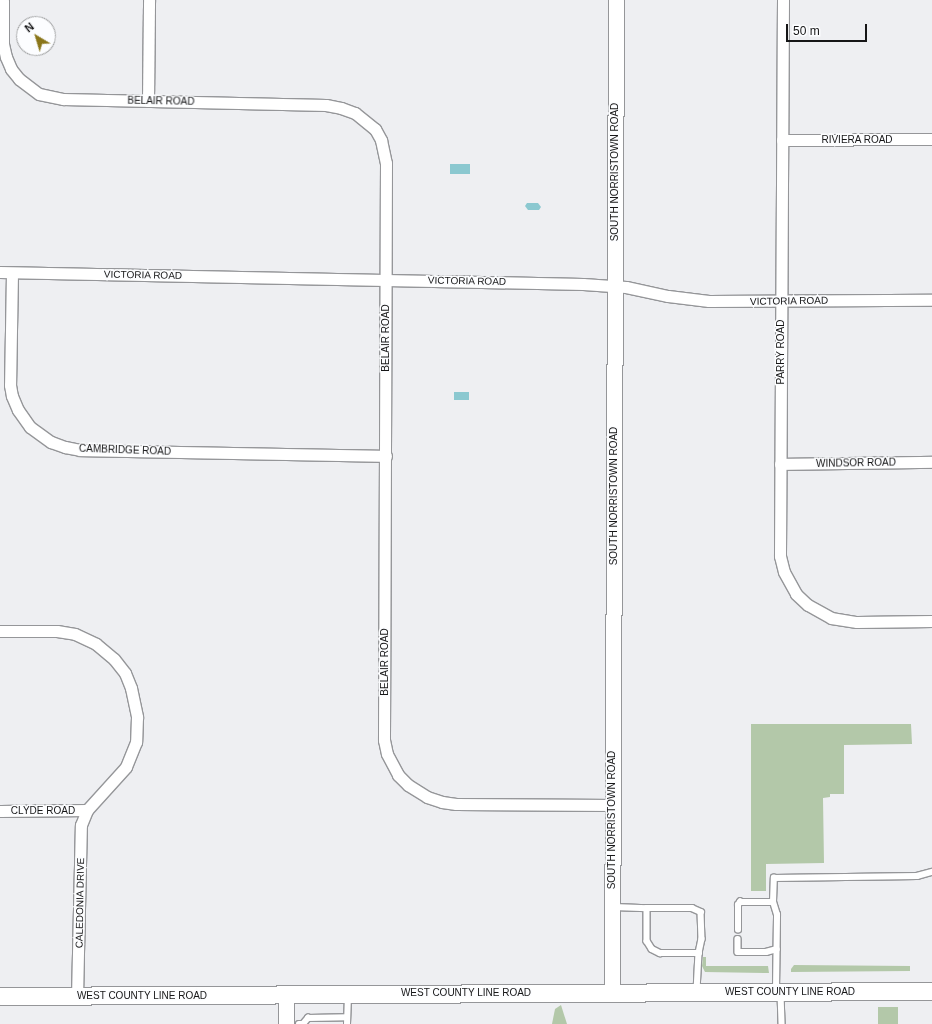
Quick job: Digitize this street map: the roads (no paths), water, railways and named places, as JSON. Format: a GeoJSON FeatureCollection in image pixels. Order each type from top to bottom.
{"type":"FeatureCollection","features":[{"type":"Feature","properties":{"kind":"main road","name":"WEST COUNTY LINE ROAD"},"geometry":{"type":"LineString","coordinates":[[0,996],[77,997],[612,992],[932,991]]}},
{"type":"Feature","properties":{"kind":"street","name":"BELAIR ROAD"},"geometry":{"type":"LineString","coordinates":[[3,0],[3,44],[6,57],[11,69],[28,87],[39,94],[63,99],[326,105],[341,108],[363,119],[375,129],[385,151],[386,456],[384,740],[387,754],[398,775],[418,792],[442,802],[456,804],[612,805]]}},
{"type":"Feature","properties":{"kind":"street"},"geometry":{"type":"LineString","coordinates":[[148,101],[149,0]]}},
{"type":"Feature","properties":{"kind":"street","name":"SOUTH NORRISTOWN ROAD"},"geometry":{"type":"LineString","coordinates":[[612,992],[611,907],[616,0]]}},
{"type":"Feature","properties":{"kind":"street","name":"PARRY ROAD"},"geometry":{"type":"LineString","coordinates":[[783,0],[780,556],[784,572],[796,594],[808,605],[823,614],[840,620],[857,622],[932,621]]}},
{"type":"Feature","properties":{"kind":"street","name":"RIVIERA ROAD"},"geometry":{"type":"LineString","coordinates":[[782,140],[932,139]]}},
{"type":"Feature","properties":{"kind":"street","name":"VICTORIA ROAD"},"geometry":{"type":"LineString","coordinates":[[0,272],[614,285],[710,302],[932,300]]}},
{"type":"Feature","properties":{"kind":"street","name":"CAMBRIDGE ROAD"},"geometry":{"type":"LineString","coordinates":[[12,272],[10,385],[12,396],[24,419],[38,434],[51,442],[65,448],[80,450],[386,456]]}},
{"type":"Feature","properties":{"kind":"street","name":"WINDSOR ROAD"},"geometry":{"type":"LineString","coordinates":[[780,464],[932,462]]}},
{"type":"Feature","properties":{"kind":"street","name":"CLYDE ROAD"},"geometry":{"type":"LineString","coordinates":[[0,631],[57,631],[75,634],[96,644],[114,659],[125,673],[131,688],[136,708],[137,732],[131,757],[119,776],[87,810],[0,811]]}},
{"type":"Feature","properties":{"kind":"street","name":"CALEDONIA DRIVE"},"geometry":{"type":"LineString","coordinates":[[77,997],[81,825],[87,810]]}},
{"type":"Feature","properties":{"kind":"street"},"geometry":{"type":"LineString","coordinates":[[286,995],[286,1024]]}},
{"type":"Feature","properties":{"kind":"lane"},"geometry":{"type":"LineString","coordinates":[[782,1024],[778,992],[777,915],[774,902],[774,878],[917,876],[932,872]]}},
{"type":"Feature","properties":{"kind":"lane"},"geometry":{"type":"LineString","coordinates":[[738,930],[738,905],[740,902],[774,902]]}},
{"type":"Feature","properties":{"kind":"lane"},"geometry":{"type":"LineString","coordinates":[[611,907],[692,908],[702,912],[702,934],[699,953],[697,992]]}},
{"type":"Feature","properties":{"kind":"lane"},"geometry":{"type":"LineString","coordinates":[[646,908],[647,941],[652,948],[660,953],[699,953]]}},
{"type":"Feature","properties":{"kind":"lane"},"geometry":{"type":"LineString","coordinates":[[738,939],[738,952],[766,952],[777,949]]}},
{"type":"Feature","properties":{"kind":"lane"},"geometry":{"type":"LineString","coordinates":[[347,1024],[348,994]]}},
{"type":"Feature","properties":{"kind":"lane"},"geometry":{"type":"LineString","coordinates":[[299,1024],[303,1024],[308,1018],[347,1017]]}},
{"type":"Feature","properties":{"kind":"water"},"geometry":{"type":"Polygon","coordinates":[[[450,164],[470,164],[470,174],[450,174],[450,164]]]}},
{"type":"Feature","properties":{"kind":"water"},"geometry":{"type":"Polygon","coordinates":[[[527,203],[538,203],[541,207],[539,210],[528,210],[525,206],[527,203]]]}},
{"type":"Feature","properties":{"kind":"water"},"geometry":{"type":"Polygon","coordinates":[[[454,392],[469,392],[469,400],[454,400],[454,392]]]}}]}
